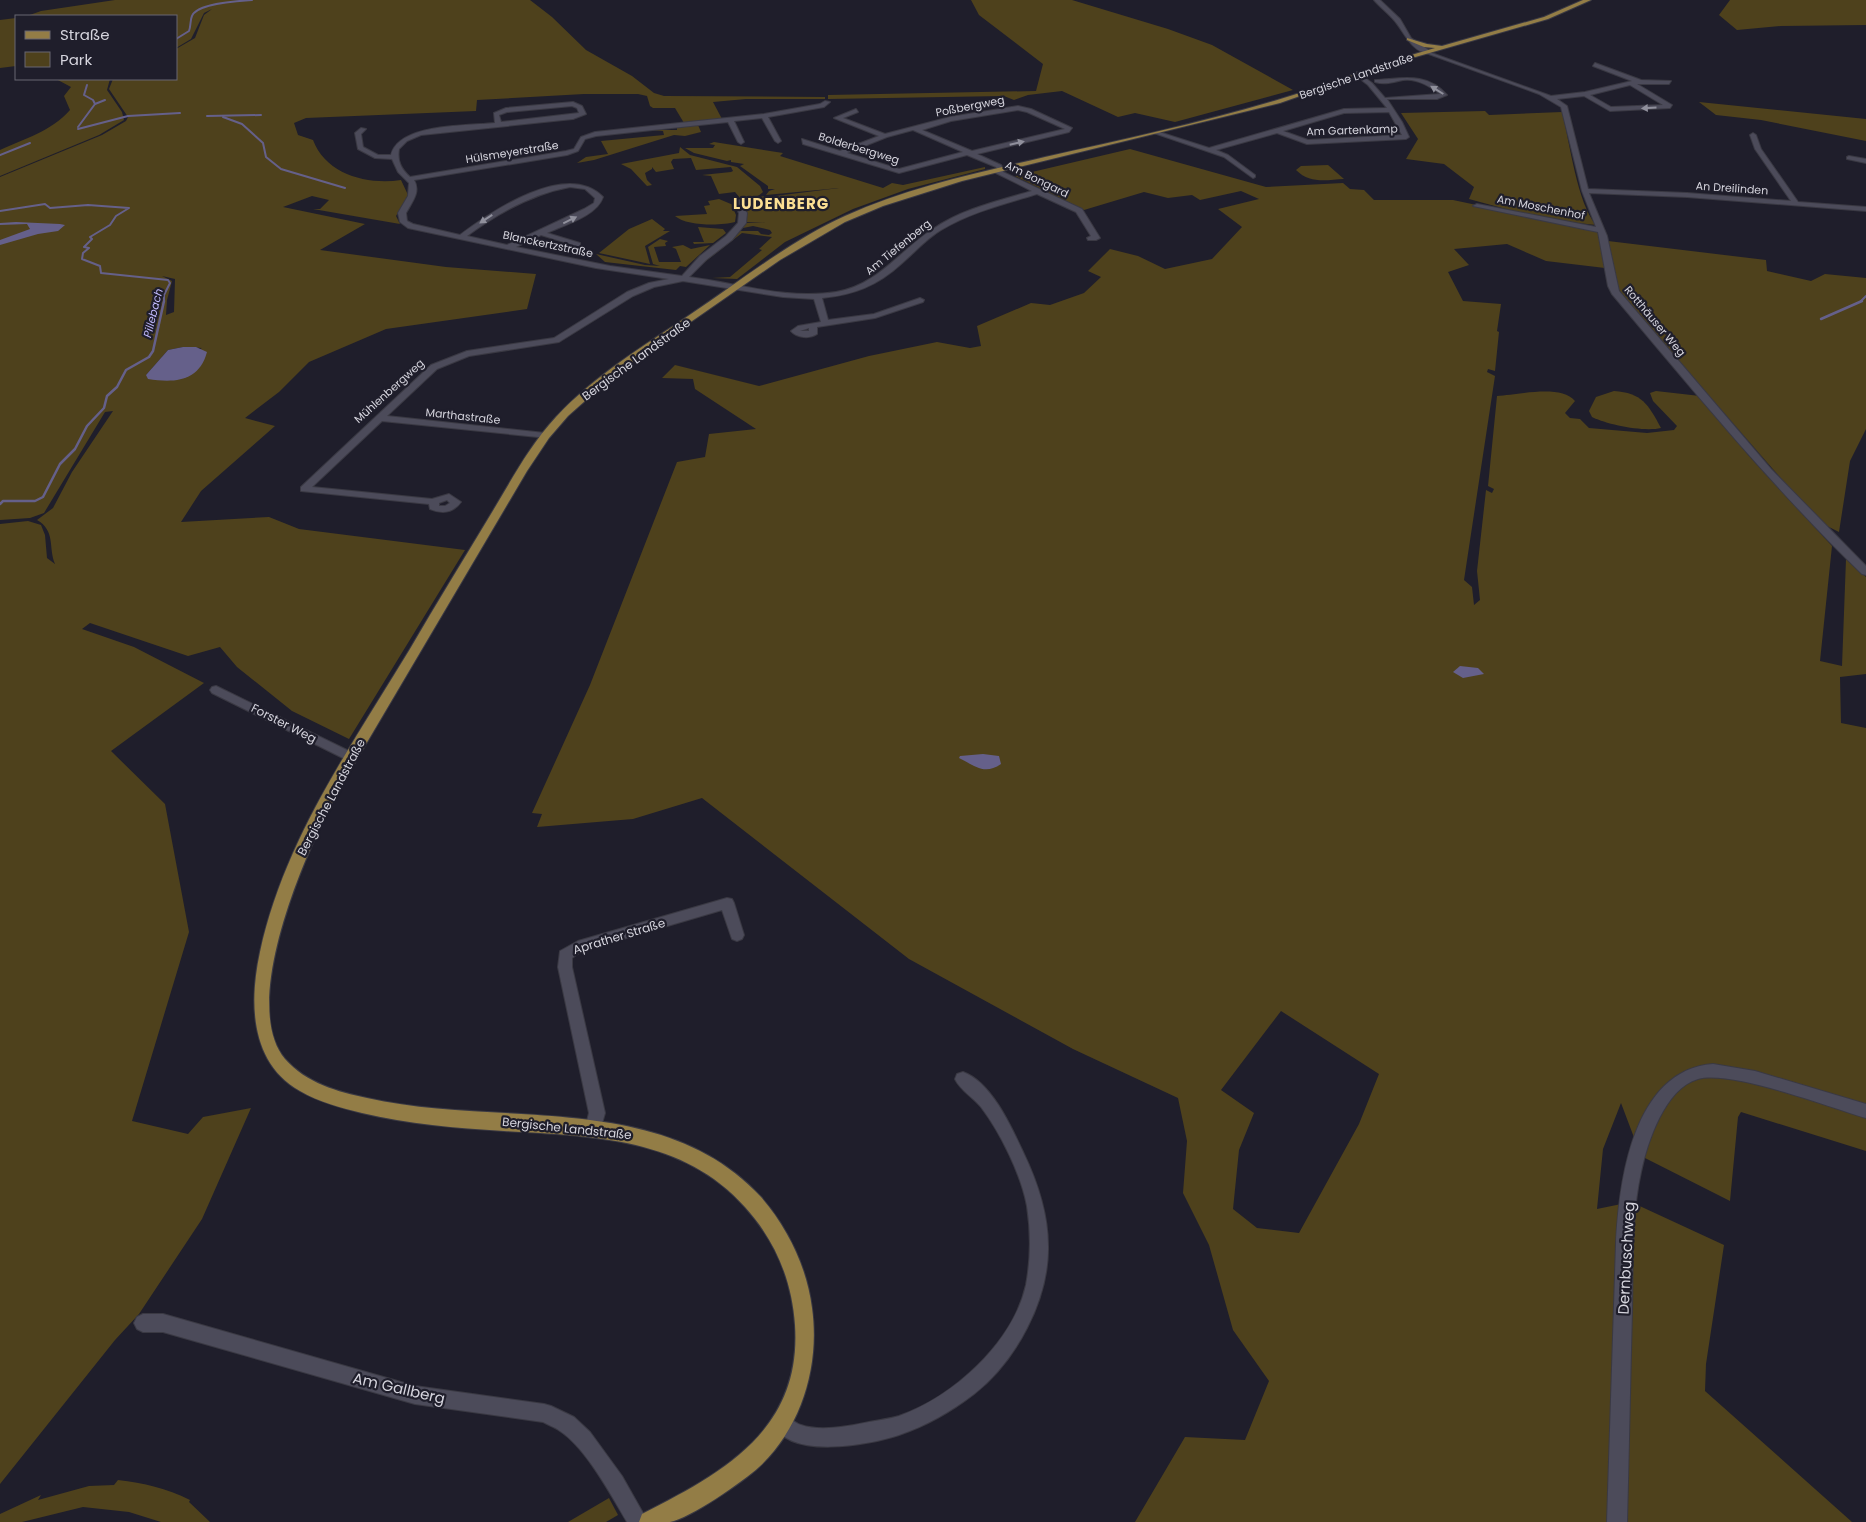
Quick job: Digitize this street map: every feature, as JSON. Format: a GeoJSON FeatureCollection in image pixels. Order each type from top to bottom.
{"type":"FeatureCollection","features":[{"type":"Feature","properties":{"kind":"main road","name":"Bergische Landstraße"},"geometry":{"type":"LineString","coordinates":[[650,1522],[730,1477],[753,1459],[782,1424],[794,1398],[802,1371],[807,1330],[801,1290],[781,1238],[743,1189],[709,1164],[657,1140],[593,1128],[422,1115],[362,1106],[316,1091],[292,1078],[279,1064],[267,1040],[262,1022],[262,982],[269,949],[303,845],[351,757],[545,436],[571,407],[597,384],[807,239],[855,214],[911,193],[1000,169],[1265,106],[1409,57],[1541,20],[1588,0]]}},
{"type":"Feature","properties":{"kind":"main road"},"geometry":{"type":"LineString","coordinates":[[1410,39],[1426,46],[1447,46]]}},
{"type":"Feature","properties":{"kind":"street"},"geometry":{"type":"LineString","coordinates":[[1377,0],[1398,20],[1410,39],[1428,52],[1552,98],[1585,94],[1631,83],[1669,82]]}},
{"type":"Feature","properties":{"kind":"street"},"geometry":{"type":"LineString","coordinates":[[1409,57],[1414,50],[1408,41],[1410,39]]}},
{"type":"Feature","properties":{"kind":"street"},"geometry":{"type":"LineString","coordinates":[[1595,65],[1640,82]]}},
{"type":"Feature","properties":{"kind":"street","name":"Am Gartenkamp"},"geometry":{"type":"LineString","coordinates":[[1360,73],[1373,76],[1389,110],[1399,118]]}},
{"type":"Feature","properties":{"kind":"street","name":"Am Gartenkamp"},"geometry":{"type":"LineString","coordinates":[[1278,131],[1307,142],[1405,138],[1406,136],[1399,118],[1385,98],[1360,73]]}},
{"type":"Feature","properties":{"kind":"street"},"geometry":{"type":"LineString","coordinates":[[1377,81],[1387,82],[1410,78],[1429,85],[1444,95],[1437,98],[1385,98]]}},
{"type":"Feature","properties":{"kind":"street"},"geometry":{"type":"LineString","coordinates":[[1585,94],[1610,109],[1670,106],[1631,83]]}},
{"type":"Feature","properties":{"kind":"street","name":"Rotthäuser Weg"},"geometry":{"type":"LineString","coordinates":[[1552,98],[1565,108],[1585,191],[1601,230],[1612,286],[1615,292],[1755,456],[1866,572]]}},
{"type":"Feature","properties":{"kind":"street","name":"Hülsmeyerstraße"},"geometry":{"type":"LineString","coordinates":[[408,179],[567,153],[576,150],[583,138],[595,134],[766,119],[822,106],[827,102]]}},
{"type":"Feature","properties":{"kind":"street"},"geometry":{"type":"LineString","coordinates":[[408,179],[398,168],[395,157],[400,142],[412,136],[572,117],[583,114],[580,106],[573,104],[502,111],[496,114],[498,125]]}},
{"type":"Feature","properties":{"kind":"street","name":"Poßbergweg"},"geometry":{"type":"LineString","coordinates":[[917,129],[950,119],[1018,108],[1029,110],[1069,128],[1066,131],[969,154]]}},
{"type":"Feature","properties":{"kind":"street","name":"Am Gartenkamp"},"geometry":{"type":"LineString","coordinates":[[1210,150],[1239,142],[1234,138],[1246,135],[1257,136],[1278,131],[1344,111],[1389,110]]}},
{"type":"Feature","properties":{"kind":"street"},"geometry":{"type":"LineString","coordinates":[[856,111],[837,118],[885,136]]}},
{"type":"Feature","properties":{"kind":"street"},"geometry":{"type":"LineString","coordinates":[[766,119],[778,141]]}},
{"type":"Feature","properties":{"kind":"street"},"geometry":{"type":"LineString","coordinates":[[732,123],[741,142]]}},
{"type":"Feature","properties":{"kind":"street"},"geometry":{"type":"LineString","coordinates":[[363,128],[358,133],[360,148],[377,157],[395,157]]}},
{"type":"Feature","properties":{"kind":"street"},"geometry":{"type":"LineString","coordinates":[[842,153],[885,136],[907,129],[917,129]]}},
{"type":"Feature","properties":{"kind":"street","name":"Am Bongard"},"geometry":{"type":"LineString","coordinates":[[917,129],[986,162],[992,168],[1000,169],[1082,214],[1096,238],[1091,238]]}},
{"type":"Feature","properties":{"kind":"street"},"geometry":{"type":"LineString","coordinates":[[1157,133],[1226,156],[1252,176]]}},
{"type":"Feature","properties":{"kind":"street","name":"An Dreilinden"},"geometry":{"type":"LineString","coordinates":[[1753,135],[1758,149],[1796,204]]}},
{"type":"Feature","properties":{"kind":"street","name":"Bolderbergweg"},"geometry":{"type":"LineString","coordinates":[[804,140],[805,143],[899,172],[969,154]]}},
{"type":"Feature","properties":{"kind":"street"},"geometry":{"type":"LineString","coordinates":[[1849,158],[1866,161]]}},
{"type":"Feature","properties":{"kind":"street","name":"Blanckertzstraße"},"geometry":{"type":"LineString","coordinates":[[408,179],[413,185],[413,194],[402,216],[408,225],[597,266],[737,286]]}},
{"type":"Feature","properties":{"kind":"street"},"geometry":{"type":"LineString","coordinates":[[462,237],[510,205],[549,189],[578,183],[591,188],[599,197],[597,204],[574,218],[510,247]]}},
{"type":"Feature","properties":{"kind":"street","name":"Am Tiefenberg"},"geometry":{"type":"LineString","coordinates":[[737,286],[778,296],[817,296],[844,293],[871,284],[890,271],[923,239],[947,223],[982,208],[1038,191]]}},
{"type":"Feature","properties":{"kind":"street","name":"An Dreilinden"},"geometry":{"type":"LineString","coordinates":[[1585,191],[1687,195],[1796,204]]}},
{"type":"Feature","properties":{"kind":"street"},"geometry":{"type":"LineString","coordinates":[[684,278],[703,258],[729,238],[742,223],[743,213],[737,202]]}},
{"type":"Feature","properties":{"kind":"street"},"geometry":{"type":"LineString","coordinates":[[1796,204],[1866,209]]}},
{"type":"Feature","properties":{"kind":"street","name":"Am Moschenhof"},"geometry":{"type":"LineString","coordinates":[[1477,206],[1601,230]]}},
{"type":"Feature","properties":{"kind":"street"},"geometry":{"type":"LineString","coordinates":[[541,234],[578,245]]}},
{"type":"Feature","properties":{"kind":"street","name":"Mühlenbergweg"},"geometry":{"type":"LineString","coordinates":[[434,502],[304,489],[434,367],[448,360],[478,352],[540,344],[556,340],[630,294],[652,285],[684,278]]}},
{"type":"Feature","properties":{"kind":"street"},"geometry":{"type":"LineString","coordinates":[[817,296],[825,324]]}},
{"type":"Feature","properties":{"kind":"street"},"geometry":{"type":"LineString","coordinates":[[813,328],[881,314],[920,300]]}},
{"type":"Feature","properties":{"kind":"street","name":"Marthastraße"},"geometry":{"type":"LineString","coordinates":[[378,418],[545,436]]}},
{"type":"Feature","properties":{"kind":"street","name":"Forster Weg"},"geometry":{"type":"LineString","coordinates":[[216,690],[351,757]]}},
{"type":"Feature","properties":{"kind":"street","name":"Aprather Straße"},"geometry":{"type":"LineString","coordinates":[[593,1128],[597,1113],[565,967],[565,955],[578,947],[727,903],[738,934]]}},
{"type":"Feature","properties":{"kind":"street","name":"Dernbuschweg"},"geometry":{"type":"LineString","coordinates":[[1616,1522],[1625,1221],[1637,1154],[1652,1116],[1675,1084],[1687,1076],[1709,1070],[1742,1075],[1866,1111]]}},
{"type":"Feature","properties":{"kind":"street"},"geometry":{"type":"LineString","coordinates":[[782,1424],[796,1434],[840,1436],[877,1432],[921,1418],[945,1406],[974,1384],[997,1360],[1022,1318],[1034,1290],[1038,1265],[1039,1245],[1035,1205],[1022,1169],[990,1104],[963,1078]]}},
{"type":"Feature","properties":{"kind":"street","name":"Am Gallberg"},"geometry":{"type":"LineString","coordinates":[[143,1323],[163,1323],[415,1395],[544,1413],[566,1424],[583,1439],[615,1483],[638,1522]]}},
{"type":"Feature","properties":{"kind":"green space"},"geometry":{"type":"Polygon","coordinates":[[[115,0],[530,0],[552,17],[586,50],[632,76],[654,93],[664,96],[825,97],[825,99],[746,99],[713,102],[722,119],[684,123],[675,108],[653,108],[650,106],[647,96],[638,94],[584,94],[477,100],[476,111],[306,118],[294,123],[298,135],[313,140],[319,152],[338,169],[362,179],[375,181],[401,180],[408,195],[396,216],[400,224],[313,209],[320,209],[329,200],[312,196],[283,207],[365,224],[320,250],[446,267],[536,274],[527,309],[386,329],[309,362],[279,392],[245,418],[275,426],[201,491],[181,522],[269,517],[299,529],[465,550],[349,739],[292,711],[237,667],[220,647],[188,656],[90,623],[82,629],[134,647],[204,683],[111,751],[165,804],[189,932],[132,1121],[188,1134],[203,1117],[251,1108],[202,1219],[139,1314],[115,1340],[0,1484],[0,524],[28,521],[41,525],[45,535],[47,558],[55,564],[47,529],[37,520],[53,508],[72,472],[113,411],[105,412],[44,513],[30,518],[0,520],[0,177],[102,135],[126,121],[128,117],[109,89],[113,80],[178,80],[178,48],[195,38],[204,15],[212,9],[204,13],[191,39],[178,47],[178,15],[30,15],[41,11],[115,0]],[[162,276],[172,281],[167,300],[166,315],[174,312],[175,279],[162,276]],[[183,347],[168,350],[146,375],[202,348],[183,347]]]}},
{"type":"Feature","properties":{"kind":"green space"},"geometry":{"type":"Polygon","coordinates":[[[971,0],[1072,0],[1168,29],[1212,45],[1293,90],[1175,122],[1135,113],[1118,117],[1062,91],[1028,95],[1014,100],[1004,96],[828,99],[828,95],[1036,91],[1043,64],[979,15],[971,0]]]}},
{"type":"Feature","properties":{"kind":"green space"},"geometry":{"type":"Polygon","coordinates":[[[1730,0],[1866,0],[1866,25],[1781,26],[1737,30],[1719,15],[1730,0]]]}},
{"type":"Feature","properties":{"kind":"green space"},"geometry":{"type":"Polygon","coordinates":[[[15,18],[15,66],[0,68],[0,20],[15,18]]]}},
{"type":"Feature","properties":{"kind":"green space"},"geometry":{"type":"Polygon","coordinates":[[[58,80],[110,80],[107,90],[122,112],[124,120],[99,135],[0,176],[0,150],[46,129],[63,117],[70,110],[64,96],[71,87],[58,80]]]}},
{"type":"Feature","properties":{"kind":"green space"},"geometry":{"type":"Polygon","coordinates":[[[1699,102],[1866,119],[1866,141],[1761,120],[1716,115],[1699,102]]]}},
{"type":"Feature","properties":{"kind":"green space"},"geometry":{"type":"Polygon","coordinates":[[[1485,111],[1489,115],[1562,112],[1579,188],[1589,215],[1596,225],[1542,219],[1469,199],[1474,187],[1444,164],[1406,159],[1418,139],[1401,113],[1485,111]]]}},
{"type":"Feature","properties":{"kind":"green space"},"geometry":{"type":"Polygon","coordinates":[[[698,125],[701,132],[685,136],[674,135],[594,160],[577,163],[586,157],[608,154],[601,141],[664,135],[663,131],[651,130],[677,130],[677,128],[698,125]]]}},
{"type":"Feature","properties":{"kind":"green space"},"geometry":{"type":"Polygon","coordinates":[[[714,142],[783,153],[780,156],[883,188],[892,183],[903,185],[985,167],[985,169],[908,189],[853,209],[785,242],[737,279],[712,278],[730,277],[762,250],[759,249],[772,237],[742,233],[697,268],[739,231],[758,231],[761,234],[769,235],[772,233],[770,230],[753,226],[743,228],[745,223],[766,223],[745,222],[747,214],[741,202],[764,196],[839,188],[766,195],[769,191],[775,189],[768,189],[768,186],[740,166],[744,164],[694,153],[685,148],[713,148],[715,145],[709,144],[714,142]]]}},
{"type":"Feature","properties":{"kind":"green space"},"geometry":{"type":"Polygon","coordinates":[[[680,147],[690,155],[737,167],[760,186],[763,192],[755,197],[746,199],[740,198],[735,192],[719,194],[711,176],[702,175],[731,172],[733,171],[731,167],[696,170],[691,158],[673,159],[671,162],[674,169],[656,172],[652,167],[652,169],[645,173],[647,180],[652,185],[647,186],[631,169],[621,164],[679,153],[680,147]]]}},
{"type":"Feature","properties":{"kind":"green space"},"geometry":{"type":"Polygon","coordinates":[[[1130,149],[1266,187],[1343,183],[1350,189],[1364,190],[1374,200],[1453,200],[1595,230],[1598,233],[1605,268],[1546,261],[1507,244],[1454,249],[1469,265],[1448,272],[1463,301],[1501,304],[1497,331],[1499,332],[1495,371],[1488,369],[1487,372],[1495,376],[1464,580],[1472,587],[1474,605],[1480,600],[1477,571],[1486,490],[1492,493],[1494,489],[1488,486],[1497,396],[1539,392],[1560,393],[1575,401],[1565,413],[1570,418],[1580,419],[1589,428],[1647,433],[1674,430],[1677,426],[1653,401],[1650,393],[1656,391],[1700,396],[1749,456],[1832,546],[1820,661],[1842,666],[1846,559],[1866,577],[1866,674],[1840,677],[1841,723],[1866,728],[1866,1151],[1741,1112],[1738,1117],[1730,1201],[1641,1156],[1621,1103],[1603,1149],[1597,1209],[1631,1202],[1724,1245],[1706,1364],[1705,1391],[1852,1522],[1135,1522],[1185,1437],[1245,1440],[1269,1381],[1233,1330],[1209,1245],[1183,1193],[1187,1141],[1178,1098],[1073,1049],[909,959],[702,798],[633,819],[537,827],[542,814],[532,813],[590,685],[677,462],[705,457],[709,434],[756,429],[695,389],[693,379],[662,378],[675,365],[759,386],[869,356],[937,342],[970,348],[981,346],[977,326],[1031,303],[1050,305],[1084,293],[1101,277],[1088,271],[1110,249],[1138,256],[1165,269],[1212,259],[1242,227],[1218,209],[1259,199],[1241,191],[1200,200],[1192,195],[1168,198],[1144,192],[1084,210],[1015,176],[1130,149]],[[1281,1011],[1221,1090],[1254,1113],[1239,1150],[1233,1209],[1257,1228],[1299,1233],[1359,1124],[1379,1074],[1281,1011]]]}},
{"type":"Feature","properties":{"kind":"green space"},"geometry":{"type":"Polygon","coordinates":[[[1328,165],[1344,179],[1313,179],[1296,170],[1301,166],[1328,165]]]}},
{"type":"Feature","properties":{"kind":"green space"},"geometry":{"type":"Polygon","coordinates":[[[719,199],[738,207],[733,208],[736,215],[735,222],[704,224],[687,222],[675,216],[707,214],[704,206],[710,205],[708,201],[719,199]]]}},
{"type":"Feature","properties":{"kind":"green space"},"geometry":{"type":"Polygon","coordinates":[[[652,219],[665,229],[663,231],[670,231],[645,246],[650,264],[599,253],[629,229],[652,219]]]}},
{"type":"Feature","properties":{"kind":"green space"},"geometry":{"type":"Polygon","coordinates":[[[698,227],[723,229],[726,233],[713,243],[694,244],[693,242],[704,242],[698,227]]]}},
{"type":"Feature","properties":{"kind":"green space"},"geometry":{"type":"Polygon","coordinates":[[[660,239],[668,241],[665,243],[666,246],[654,247],[659,262],[681,262],[676,249],[672,247],[683,245],[691,249],[710,245],[686,267],[680,266],[676,270],[605,262],[596,254],[645,265],[660,266],[653,264],[648,247],[660,239]]]}},
{"type":"Feature","properties":{"kind":"green space"},"geometry":{"type":"Polygon","coordinates":[[[1608,241],[1766,260],[1767,271],[1811,281],[1825,274],[1866,278],[1866,429],[1850,461],[1839,532],[1819,522],[1636,312],[1616,286],[1608,241]]]}},
{"type":"Feature","properties":{"kind":"green space"},"geometry":{"type":"Polygon","coordinates":[[[1614,391],[1638,397],[1648,406],[1661,428],[1626,427],[1607,423],[1592,417],[1589,411],[1596,397],[1614,391]]]}},
{"type":"Feature","properties":{"kind":"green space"},"geometry":{"type":"Polygon","coordinates":[[[118,1480],[155,1487],[190,1500],[189,1502],[210,1522],[161,1522],[129,1512],[83,1507],[22,1522],[0,1522],[0,1514],[41,1495],[38,1500],[89,1486],[114,1485],[118,1480]]]}},
{"type":"Feature","properties":{"kind":"green space"},"geometry":{"type":"Polygon","coordinates":[[[609,1498],[618,1515],[606,1522],[568,1522],[609,1498]]]}},
{"type":"Feature","properties":{"kind":"shaded area"},"geometry":{"type":"Polygon","coordinates":[[[0,223],[65,225],[58,231],[38,234],[0,245],[0,240],[30,229],[27,224],[0,225],[0,223]]]}},
{"type":"Feature","properties":{"kind":"shaded area"},"geometry":{"type":"Polygon","coordinates":[[[196,347],[207,352],[203,362],[192,375],[167,381],[148,379],[146,375],[168,350],[196,347]]]}},
{"type":"Feature","properties":{"kind":"shaded area"},"geometry":{"type":"Polygon","coordinates":[[[1460,666],[1478,668],[1484,674],[1463,678],[1453,672],[1460,666]]]}},
{"type":"Feature","properties":{"kind":"shaded area"},"geometry":{"type":"Polygon","coordinates":[[[983,754],[999,756],[1001,764],[984,769],[959,758],[960,756],[983,754]]]}},
{"type":"Feature","properties":{"kind":"waterway"},"geometry":{"type":"LineString","coordinates":[[178,38],[189,31],[192,16],[202,8],[210,5],[252,0]]}},
{"type":"Feature","properties":{"kind":"waterway","name":"Pillebach"},"geometry":{"type":"LineString","coordinates":[[87,85],[84,95],[93,100],[95,104]]}},
{"type":"Feature","properties":{"kind":"waterway"},"geometry":{"type":"LineString","coordinates":[[95,104],[105,100]]}},
{"type":"Feature","properties":{"kind":"waterway","name":"Pillebach"},"geometry":{"type":"LineString","coordinates":[[78,127],[95,104]]}},
{"type":"Feature","properties":{"kind":"waterway"},"geometry":{"type":"LineString","coordinates":[[78,129],[128,116],[180,113]]}},
{"type":"Feature","properties":{"kind":"waterway"},"geometry":{"type":"LineString","coordinates":[[207,116],[261,115]]}},
{"type":"Feature","properties":{"kind":"waterway"},"geometry":{"type":"LineString","coordinates":[[223,117],[242,124],[263,143],[266,157],[281,169],[345,188]]}},
{"type":"Feature","properties":{"kind":"waterway","name":"Pillebach"},"geometry":{"type":"LineString","coordinates":[[0,155],[30,143]]}},
{"type":"Feature","properties":{"kind":"waterway","name":"Pillebach"},"geometry":{"type":"LineString","coordinates":[[0,211],[45,204],[50,208],[88,205],[129,208],[116,216],[110,225],[90,237],[92,239],[84,247],[89,248],[83,253],[82,259],[100,266],[101,273],[168,280],[170,283],[164,295],[164,301]]}},
{"type":"Feature","properties":{"kind":"waterway"},"geometry":{"type":"LineString","coordinates":[[1860,302],[1866,296]]}},
{"type":"Feature","properties":{"kind":"waterway","name":"Pillebach"},"geometry":{"type":"LineString","coordinates":[[0,504],[3,501],[35,501],[43,497],[60,464],[75,449],[87,426],[104,408],[107,396],[117,387],[126,370],[149,357],[153,351],[164,301]]}},
{"type":"Feature","properties":{"kind":"waterway"},"geometry":{"type":"LineString","coordinates":[[1821,319],[1860,302]]}},
{"type":"Feature","properties":{"kind":"district","name":"LUDENBERG"},"geometry":{"type":"Point","coordinates":[781,203]}}]}
